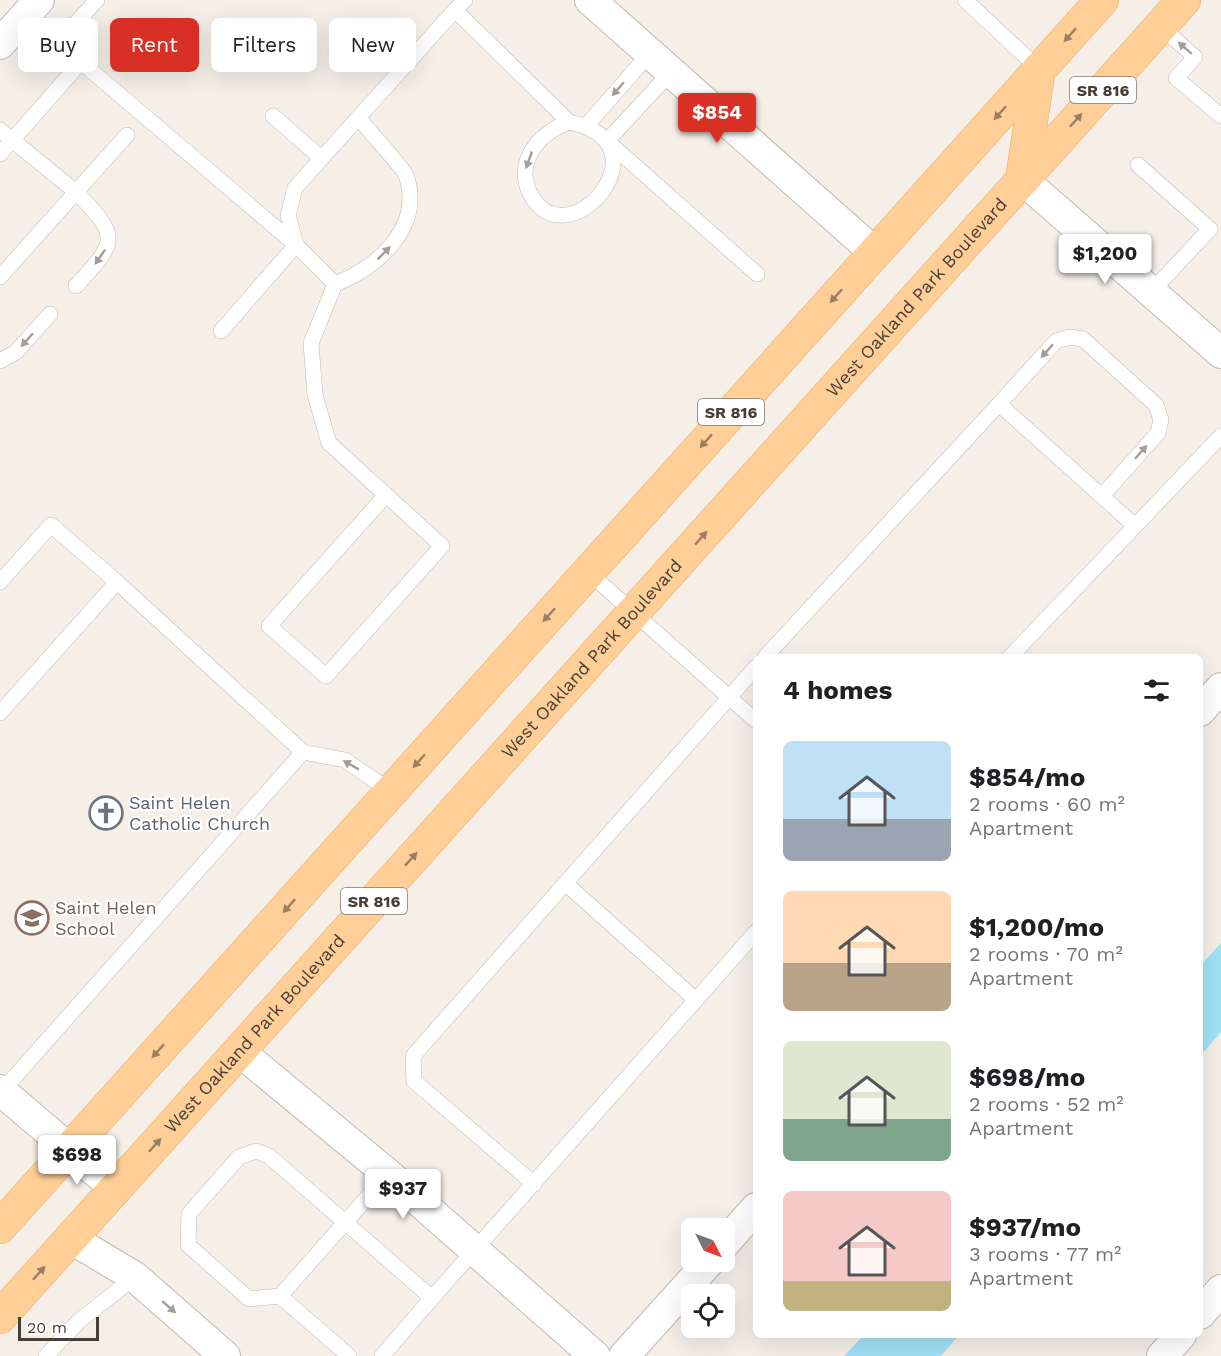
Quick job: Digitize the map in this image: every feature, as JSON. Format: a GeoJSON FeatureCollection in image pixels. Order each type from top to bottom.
{"type":"FeatureCollection","features":[{"type":"Feature","properties":{"kind":"main road","name":"SR 816"},"geometry":{"type":"LineString","coordinates":[[0,1227],[1102,0]]}},
{"type":"Feature","properties":{"kind":"main road","name":"West Oakland Park Boulevard"},"geometry":{"type":"LineString","coordinates":[[0,1317],[1184,0]]}},
{"type":"Feature","properties":{"kind":"main road"},"geometry":{"type":"LineString","coordinates":[[1023,180],[1039,69]]}},
{"type":"Feature","properties":{"kind":"street"},"geometry":{"type":"LineString","coordinates":[[600,3],[661,62],[875,252]]}},
{"type":"Feature","properties":{"kind":"street"},"geometry":{"type":"LineString","coordinates":[[0,44],[33,7]]}},
{"type":"Feature","properties":{"kind":"street"},"geometry":{"type":"LineString","coordinates":[[1023,180],[1221,353]]}},
{"type":"Feature","properties":{"kind":"street"},"geometry":{"type":"LineString","coordinates":[[1203,708],[1221,688]]}},
{"type":"Feature","properties":{"kind":"street"},"geometry":{"type":"LineString","coordinates":[[239,1051],[388,1174],[595,1356]]}},
{"type":"Feature","properties":{"kind":"street"},"geometry":{"type":"LineString","coordinates":[[1,1091],[116,1189]]}},
{"type":"Feature","properties":{"kind":"street"},"geometry":{"type":"LineString","coordinates":[[735,1232],[753,1211]]}},
{"type":"Feature","properties":{"kind":"street"},"geometry":{"type":"LineString","coordinates":[[70,1238],[135,1277],[225,1356]]}},
{"type":"Feature","properties":{"kind":"street"},"geometry":{"type":"LineString","coordinates":[[624,1356],[700,1272]]}},
{"type":"Feature","properties":{"kind":"street"},"geometry":{"type":"LineString","coordinates":[[1203,1311],[1221,1290]]}},
{"type":"Feature","properties":{"kind":"street"},"geometry":{"type":"LineString","coordinates":[[1162,1356],[1178,1338]]}},
{"type":"Feature","properties":{"kind":"lane"},"geometry":{"type":"LineString","coordinates":[[80,18],[97,0]]}},
{"type":"Feature","properties":{"kind":"lane"},"geometry":{"type":"LineString","coordinates":[[965,0],[1039,69]]}},
{"type":"Feature","properties":{"kind":"lane"},"geometry":{"type":"LineString","coordinates":[[296,245],[288,215],[295,188],[460,5],[569,122]]}},
{"type":"Feature","properties":{"kind":"lane"},"geometry":{"type":"LineString","coordinates":[[1160,26],[1195,57],[1176,78],[1221,116]]}},
{"type":"Feature","properties":{"kind":"lane"},"geometry":{"type":"LineString","coordinates":[[587,125],[661,62]]}},
{"type":"Feature","properties":{"kind":"lane"},"geometry":{"type":"LineString","coordinates":[[606,141],[661,62]]}},
{"type":"Feature","properties":{"kind":"lane"},"geometry":{"type":"LineString","coordinates":[[0,154],[72,72]]}},
{"type":"Feature","properties":{"kind":"lane"},"geometry":{"type":"LineString","coordinates":[[93,72],[296,245],[335,284]]}},
{"type":"Feature","properties":{"kind":"lane"},"geometry":{"type":"LineString","coordinates":[[273,116],[321,158]]}},
{"type":"Feature","properties":{"kind":"lane"},"geometry":{"type":"LineString","coordinates":[[359,118],[406,174],[410,212],[394,242],[373,264],[355,276],[335,284],[310,343],[315,395],[329,443],[442,546],[326,676],[269,626],[386,495]]}},
{"type":"Feature","properties":{"kind":"lane"},"geometry":{"type":"LineString","coordinates":[[606,141],[614,168],[605,188],[590,206],[572,215],[554,214],[537,204],[525,187],[526,165],[535,143],[553,128],[569,122],[587,125],[606,141],[757,274]]}},
{"type":"Feature","properties":{"kind":"lane"},"geometry":{"type":"LineString","coordinates":[[0,130],[76,192],[101,218],[109,236],[105,254],[75,286]]}},
{"type":"Feature","properties":{"kind":"lane"},"geometry":{"type":"LineString","coordinates":[[0,277],[127,135]]}},
{"type":"Feature","properties":{"kind":"lane"},"geometry":{"type":"LineString","coordinates":[[1138,165],[1216,228],[1150,292]]}},
{"type":"Feature","properties":{"kind":"lane"},"geometry":{"type":"LineString","coordinates":[[221,331],[296,245]]}},
{"type":"Feature","properties":{"kind":"lane"},"geometry":{"type":"LineString","coordinates":[[0,361],[16,352],[50,314]]}},
{"type":"Feature","properties":{"kind":"lane"},"geometry":{"type":"LineString","coordinates":[[768,654],[1056,341],[1070,336],[1083,339],[1156,405],[1161,420],[1158,433],[1102,496]]}},
{"type":"Feature","properties":{"kind":"lane"},"geometry":{"type":"LineString","coordinates":[[999,404],[1135,526]]}},
{"type":"Feature","properties":{"kind":"lane"},"geometry":{"type":"LineString","coordinates":[[1013,654],[1221,436]]}},
{"type":"Feature","properties":{"kind":"lane"},"geometry":{"type":"LineString","coordinates":[[0,582],[51,525],[117,582],[303,752],[345,760],[392,792]]}},
{"type":"Feature","properties":{"kind":"lane"},"geometry":{"type":"LineString","coordinates":[[588,572],[753,718]]}},
{"type":"Feature","properties":{"kind":"lane"},"geometry":{"type":"LineString","coordinates":[[0,713],[117,582]]}},
{"type":"Feature","properties":{"kind":"lane"},"geometry":{"type":"LineString","coordinates":[[534,1184],[414,1081],[413,1056],[753,670]]}},
{"type":"Feature","properties":{"kind":"lane"},"geometry":{"type":"LineString","coordinates":[[1,1091],[303,752]]}},
{"type":"Feature","properties":{"kind":"lane"},"geometry":{"type":"LineString","coordinates":[[565,883],[696,1000]]}},
{"type":"Feature","properties":{"kind":"lane"},"geometry":{"type":"LineString","coordinates":[[382,1356],[753,935]]}},
{"type":"Feature","properties":{"kind":"lane"},"geometry":{"type":"LineString","coordinates":[[388,1174],[345,1222],[280,1296],[249,1299],[188,1245],[189,1214],[239,1157],[256,1151],[269,1156],[345,1222],[432,1298]]}},
{"type":"Feature","properties":{"kind":"lane"},"geometry":{"type":"LineString","coordinates":[[46,1356],[80,1320],[135,1277]]}},
{"type":"Feature","properties":{"kind":"lane"},"geometry":{"type":"LineString","coordinates":[[280,1296],[349,1356]]}},
{"type":"Feature","properties":{"kind":"water"},"geometry":{"type":"Polygon","coordinates":[[[1221,943],[1221,1032],[1203,1053],[1203,963],[1221,943]]]}},
{"type":"Feature","properties":{"kind":"water"},"geometry":{"type":"Polygon","coordinates":[[[861,1338],[956,1338],[941,1356],[844,1356],[861,1338]]]}},
{"type":"Feature","properties":{"kind":"place","name":"Saint Helen Catholic Church"},"geometry":{"type":"Point","coordinates":[106,813]}},
{"type":"Feature","properties":{"kind":"place","name":"Saint Helen School"},"geometry":{"type":"Point","coordinates":[32,918]}}]}
